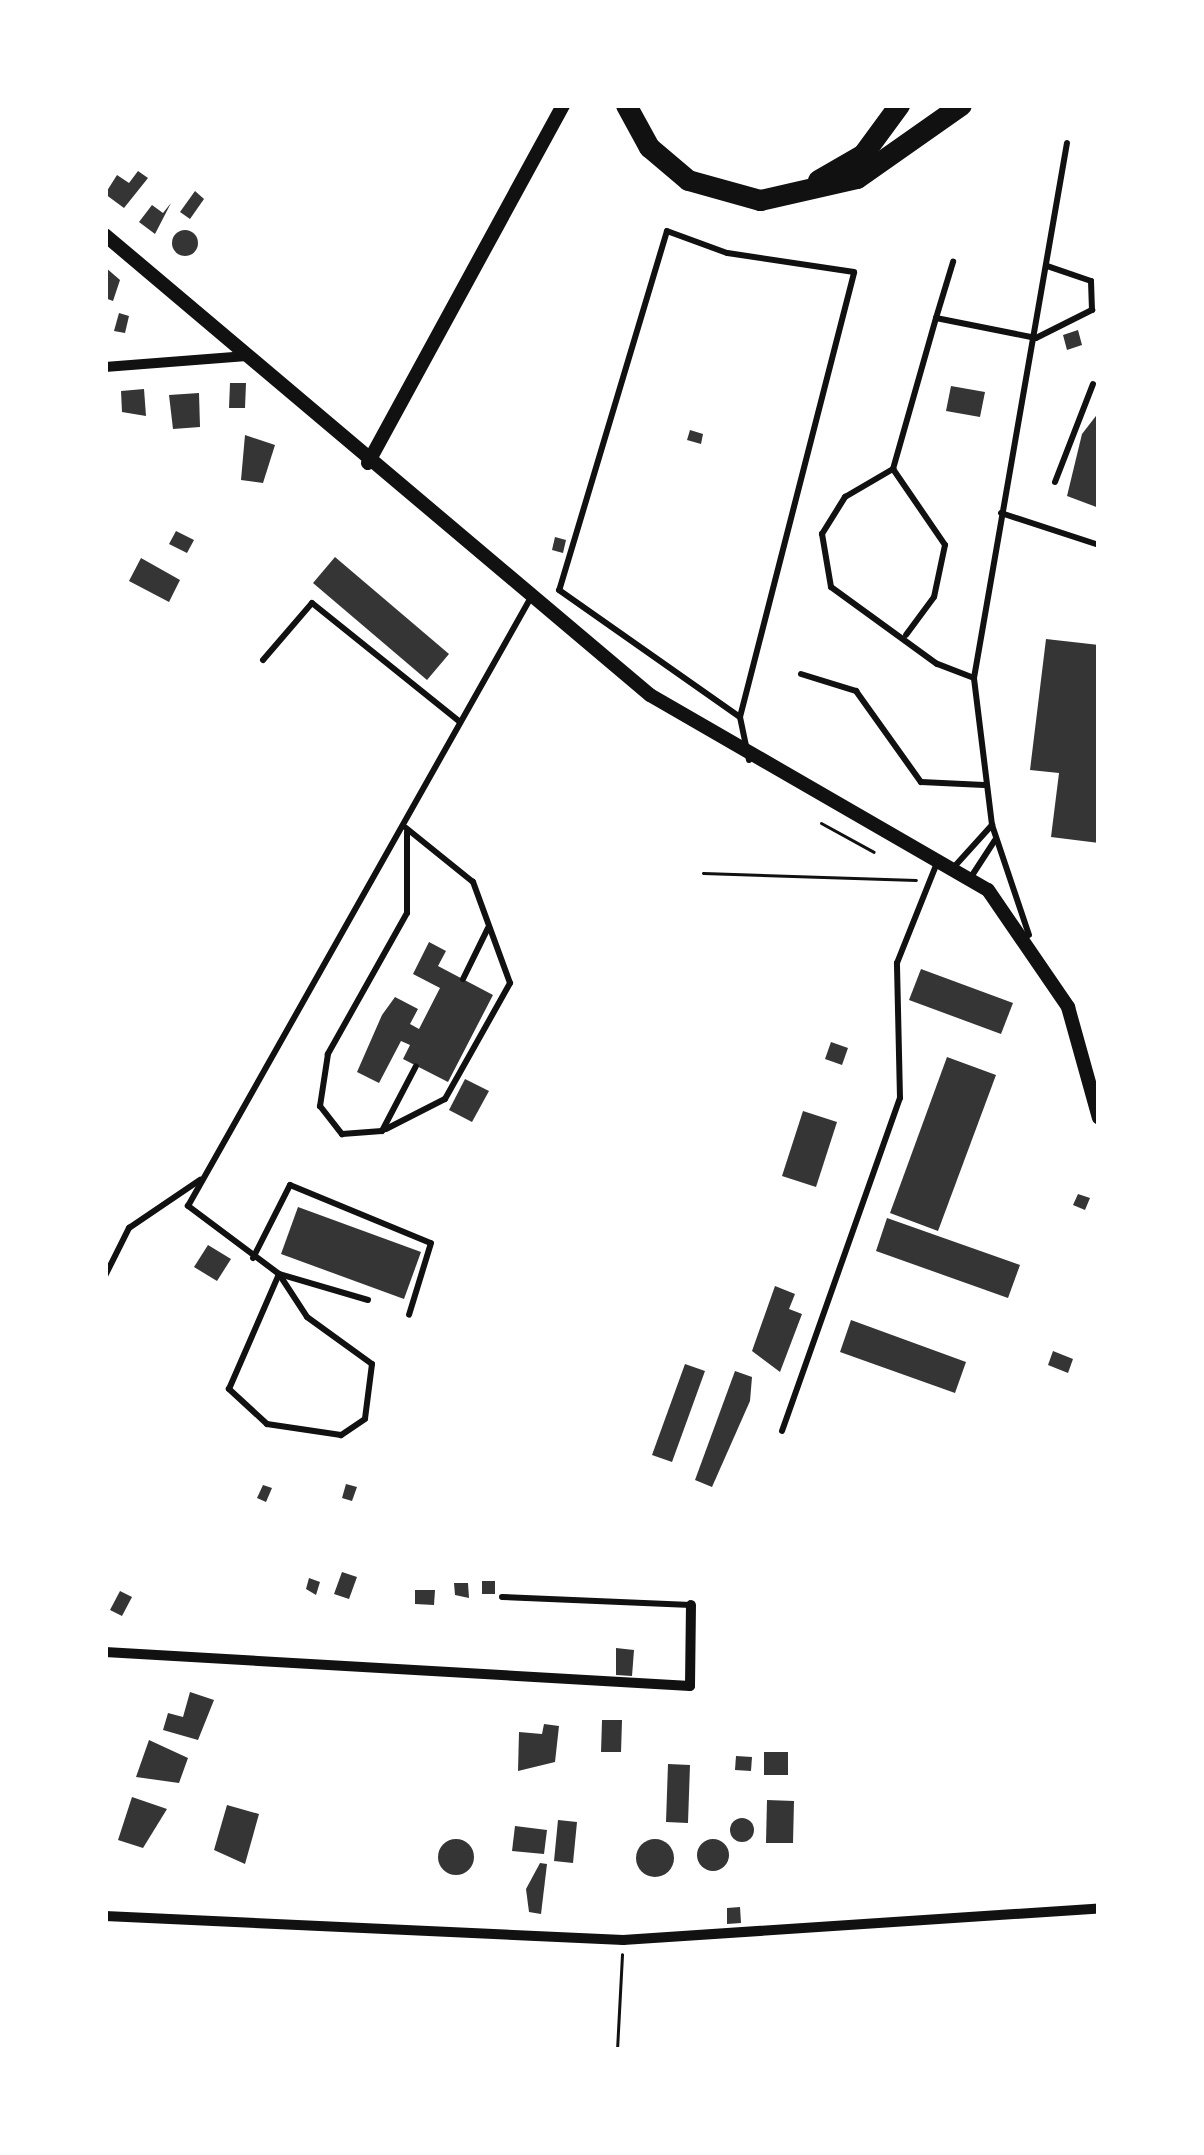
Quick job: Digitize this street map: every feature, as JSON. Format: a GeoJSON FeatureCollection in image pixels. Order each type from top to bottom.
{"type":"FeatureCollection","features":[{"type":"Feature","properties":{"kind":"highway"},"geometry":{"type":"LineString","coordinates":[[626,105],[649,147],[688,180],[760,200],[857,178],[961,105]]}},
{"type":"Feature","properties":{"kind":"highway"},"geometry":{"type":"LineString","coordinates":[[639,105],[675,156],[714,179],[763,188],[853,163],[899,105]]}},
{"type":"Feature","properties":{"kind":"street"},"geometry":{"type":"LineString","coordinates":[[368,463],[563,105]]}},
{"type":"Feature","properties":{"kind":"street"},"geometry":{"type":"LineString","coordinates":[[105,235],[530,599],[749,760],[971,877],[1029,935],[1068,1007],[1099,1118]]}},
{"type":"Feature","properties":{"kind":"street"},"geometry":{"type":"LineString","coordinates":[[105,368],[247,356]]}},
{"type":"Feature","properties":{"kind":"street"},"geometry":{"type":"LineString","coordinates":[[105,1652],[690,1686],[691,1605]]}},
{"type":"Feature","properties":{"kind":"street"},"geometry":{"type":"LineString","coordinates":[[105,1916],[623,1940],[1099,1908]]}},
{"type":"Feature","properties":{"kind":"lane"},"geometry":{"type":"LineString","coordinates":[[1029,935],[992,825],[974,678],[1067,143]]}},
{"type":"Feature","properties":{"kind":"lane"},"geometry":{"type":"LineString","coordinates":[[740,717],[560,590],[667,231],[727,253],[854,272],[740,717],[749,760]]}},
{"type":"Feature","properties":{"kind":"lane"},"geometry":{"type":"LineString","coordinates":[[953,262],[893,469],[828,519],[823,573],[937,664],[974,678]]}},
{"type":"Feature","properties":{"kind":"lane"},"geometry":{"type":"LineString","coordinates":[[936,318],[1036,338],[1085,317],[1096,300],[1081,274],[1047,266]]}},
{"type":"Feature","properties":{"kind":"lane"},"geometry":{"type":"LineString","coordinates":[[1055,482],[1094,384]]}},
{"type":"Feature","properties":{"kind":"lane"},"geometry":{"type":"LineString","coordinates":[[893,469],[945,545],[934,596],[906,635]]}},
{"type":"Feature","properties":{"kind":"lane"},"geometry":{"type":"LineString","coordinates":[[1001,514],[1099,545]]}},
{"type":"Feature","properties":{"kind":"lane"},"geometry":{"type":"LineString","coordinates":[[368,1300],[279,1274],[190,1216],[203,1179],[406,828],[459,722],[530,599]]}},
{"type":"Feature","properties":{"kind":"lane"},"geometry":{"type":"LineString","coordinates":[[263,659],[312,603],[459,722]]}},
{"type":"Feature","properties":{"kind":"lane"},"geometry":{"type":"LineString","coordinates":[[801,674],[856,692],[921,782],[986,785]]}},
{"type":"Feature","properties":{"kind":"lane"},"geometry":{"type":"LineString","coordinates":[[955,867],[992,825]]}},
{"type":"Feature","properties":{"kind":"lane"},"geometry":{"type":"LineString","coordinates":[[406,828],[472,882],[510,983],[445,1099],[382,1131],[342,1134],[320,1106],[328,1054],[407,913],[406,828]]}},
{"type":"Feature","properties":{"kind":"lane"},"geometry":{"type":"LineString","coordinates":[[971,877],[996,839]]}},
{"type":"Feature","properties":{"kind":"lane"},"geometry":{"type":"LineString","coordinates":[[782,1431],[900,1098],[897,963],[939,859]]}},
{"type":"Feature","properties":{"kind":"lane"},"geometry":{"type":"LineString","coordinates":[[463,979],[489,926]]}},
{"type":"Feature","properties":{"kind":"lane"},"geometry":{"type":"LineString","coordinates":[[382,1131],[416,1066]]}},
{"type":"Feature","properties":{"kind":"lane"},"geometry":{"type":"LineString","coordinates":[[105,1276],[138,1219],[203,1179]]}},
{"type":"Feature","properties":{"kind":"lane"},"geometry":{"type":"LineString","coordinates":[[253,1258],[290,1185],[431,1243],[409,1315]]}},
{"type":"Feature","properties":{"kind":"lane"},"geometry":{"type":"LineString","coordinates":[[279,1274],[307,1317],[372,1364],[365,1418],[341,1436],[267,1424],[229,1389],[279,1274]]}},
{"type":"Feature","properties":{"kind":"lane"},"geometry":{"type":"LineString","coordinates":[[502,1597],[691,1605]]}},
{"type":"Feature","properties":{"kind":"path"},"geometry":{"type":"LineString","coordinates":[[821,823],[874,852]]}},
{"type":"Feature","properties":{"kind":"path"},"geometry":{"type":"LineString","coordinates":[[704,873],[929,880]]}},
{"type":"Feature","properties":{"kind":"path"},"geometry":{"type":"LineString","coordinates":[[617,2050],[623,1940]]}},
{"type":"Feature","properties":{"kind":"building"},"geometry":{"type":"Polygon","coordinates":[[[138,171],[148,178],[124,208],[105,194],[117,175],[129,183],[138,171]]]}},
{"type":"Feature","properties":{"kind":"building"},"geometry":{"type":"Polygon","coordinates":[[[195,191],[204,199],[190,219],[180,212],[195,191]]]}},
{"type":"Feature","properties":{"kind":"building"},"geometry":{"type":"Polygon","coordinates":[[[171,203],[155,234],[139,222],[152,205],[163,213],[171,203]]]}},
{"type":"Feature","properties":{"kind":"building"},"geometry":{"type":"Polygon","coordinates":[[[185,230],[198,243],[185,256],[172,243],[185,230]]]}},
{"type":"Feature","properties":{"kind":"building"},"geometry":{"type":"Polygon","coordinates":[[[105,267],[120,280],[113,301],[105,298],[105,267]]]}},
{"type":"Feature","properties":{"kind":"building"},"geometry":{"type":"Polygon","coordinates":[[[119,313],[129,316],[125,333],[114,331],[119,313]]]}},
{"type":"Feature","properties":{"kind":"building"},"geometry":{"type":"Polygon","coordinates":[[[1078,330],[1082,345],[1067,350],[1063,335],[1078,330]]]}},
{"type":"Feature","properties":{"kind":"building"},"geometry":{"type":"Polygon","coordinates":[[[230,383],[246,383],[245,408],[229,408],[230,383]]]}},
{"type":"Feature","properties":{"kind":"building"},"geometry":{"type":"Polygon","coordinates":[[[951,386],[985,392],[980,417],[946,411],[951,386]]]}},
{"type":"Feature","properties":{"kind":"building"},"geometry":{"type":"Polygon","coordinates":[[[144,389],[146,416],[122,412],[121,391],[144,389]]]}},
{"type":"Feature","properties":{"kind":"building"},"geometry":{"type":"Polygon","coordinates":[[[199,393],[200,427],[173,429],[169,395],[199,393]]]}},
{"type":"Feature","properties":{"kind":"building"},"geometry":{"type":"Polygon","coordinates":[[[1099,412],[1099,508],[1067,496],[1082,434],[1099,412]]]}},
{"type":"Feature","properties":{"kind":"building"},"geometry":{"type":"Polygon","coordinates":[[[690,430],[703,434],[701,444],[687,440],[690,430]]]}},
{"type":"Feature","properties":{"kind":"building"},"geometry":{"type":"Polygon","coordinates":[[[245,435],[275,445],[263,483],[241,480],[245,435]]]}},
{"type":"Feature","properties":{"kind":"building"},"geometry":{"type":"Polygon","coordinates":[[[176,531],[194,540],[187,553],[169,544],[176,531]]]}},
{"type":"Feature","properties":{"kind":"building"},"geometry":{"type":"Polygon","coordinates":[[[555,537],[566,540],[563,553],[552,550],[555,537]]]}},
{"type":"Feature","properties":{"kind":"building"},"geometry":{"type":"Polygon","coordinates":[[[335,557],[449,654],[427,680],[313,583],[335,557]]]}},
{"type":"Feature","properties":{"kind":"building"},"geometry":{"type":"Polygon","coordinates":[[[141,558],[180,580],[169,602],[129,581],[141,558]]]}},
{"type":"Feature","properties":{"kind":"building"},"geometry":{"type":"Polygon","coordinates":[[[1046,639],[1099,645],[1099,843],[1051,837],[1059,773],[1030,770],[1046,639]]]}},
{"type":"Feature","properties":{"kind":"building"},"geometry":{"type":"Polygon","coordinates":[[[429,942],[446,951],[438,966],[493,995],[448,1082],[403,1059],[410,1045],[401,1041],[379,1083],[357,1072],[382,1015],[395,997],[418,1009],[410,1024],[419,1029],[440,988],[413,974],[429,942]]]}},
{"type":"Feature","properties":{"kind":"building"},"geometry":{"type":"Polygon","coordinates":[[[921,969],[1013,1003],[1001,1034],[909,1000],[921,969]]]}},
{"type":"Feature","properties":{"kind":"building"},"geometry":{"type":"Polygon","coordinates":[[[831,1042],[848,1048],[842,1065],[825,1059],[831,1042]]]}},
{"type":"Feature","properties":{"kind":"building"},"geometry":{"type":"Polygon","coordinates":[[[947,1057],[996,1075],[938,1231],[890,1213],[947,1057]]]}},
{"type":"Feature","properties":{"kind":"building"},"geometry":{"type":"Polygon","coordinates":[[[465,1079],[489,1091],[472,1122],[449,1110],[465,1079]]]}},
{"type":"Feature","properties":{"kind":"building"},"geometry":{"type":"Polygon","coordinates":[[[803,1111],[837,1122],[816,1187],[782,1176],[803,1111]]]}},
{"type":"Feature","properties":{"kind":"building"},"geometry":{"type":"Polygon","coordinates":[[[1078,1194],[1090,1198],[1085,1210],[1073,1205],[1078,1194]]]}},
{"type":"Feature","properties":{"kind":"building"},"geometry":{"type":"Polygon","coordinates":[[[298,1207],[421,1252],[404,1299],[281,1254],[298,1207]]]}},
{"type":"Feature","properties":{"kind":"building"},"geometry":{"type":"Polygon","coordinates":[[[887,1218],[1020,1265],[1008,1298],[876,1251],[887,1218]]]}},
{"type":"Feature","properties":{"kind":"building"},"geometry":{"type":"Polygon","coordinates":[[[208,1245],[231,1259],[217,1281],[194,1267],[208,1245]]]}},
{"type":"Feature","properties":{"kind":"building"},"geometry":{"type":"Polygon","coordinates":[[[775,1286],[795,1294],[789,1309],[802,1314],[780,1372],[752,1351],[775,1286]]]}},
{"type":"Feature","properties":{"kind":"building"},"geometry":{"type":"Polygon","coordinates":[[[851,1320],[966,1362],[955,1393],[840,1352],[851,1320]]]}},
{"type":"Feature","properties":{"kind":"building"},"geometry":{"type":"Polygon","coordinates":[[[1053,1351],[1073,1359],[1068,1373],[1048,1365],[1053,1351]]]}},
{"type":"Feature","properties":{"kind":"building"},"geometry":{"type":"Polygon","coordinates":[[[685,1364],[705,1371],[672,1462],[652,1455],[685,1364]]]}},
{"type":"Feature","properties":{"kind":"building"},"geometry":{"type":"Polygon","coordinates":[[[735,1371],[752,1377],[750,1401],[712,1487],[695,1480],[735,1371]]]}},
{"type":"Feature","properties":{"kind":"building"},"geometry":{"type":"Polygon","coordinates":[[[346,1484],[357,1487],[352,1501],[342,1498],[346,1484]]]}},
{"type":"Feature","properties":{"kind":"building"},"geometry":{"type":"Polygon","coordinates":[[[263,1485],[272,1488],[266,1502],[257,1498],[263,1485]]]}},
{"type":"Feature","properties":{"kind":"building"},"geometry":{"type":"Polygon","coordinates":[[[342,1572],[357,1577],[349,1599],[334,1594],[342,1572]]]}},
{"type":"Feature","properties":{"kind":"building"},"geometry":{"type":"Polygon","coordinates":[[[309,1578],[320,1582],[316,1595],[306,1589],[309,1578]]]}},
{"type":"Feature","properties":{"kind":"building"},"geometry":{"type":"Polygon","coordinates":[[[482,1581],[495,1581],[495,1594],[482,1594],[482,1581]]]}},
{"type":"Feature","properties":{"kind":"building"},"geometry":{"type":"Polygon","coordinates":[[[454,1583],[468,1583],[469,1598],[455,1595],[454,1583]]]}},
{"type":"Feature","properties":{"kind":"building"},"geometry":{"type":"Polygon","coordinates":[[[415,1590],[435,1590],[434,1605],[415,1604],[415,1590]]]}},
{"type":"Feature","properties":{"kind":"building"},"geometry":{"type":"Polygon","coordinates":[[[120,1591],[132,1597],[122,1616],[110,1610],[120,1591]]]}},
{"type":"Feature","properties":{"kind":"building"},"geometry":{"type":"Polygon","coordinates":[[[616,1648],[634,1650],[632,1676],[616,1675],[616,1648]]]}},
{"type":"Feature","properties":{"kind":"building"},"geometry":{"type":"Polygon","coordinates":[[[190,1692],[214,1700],[198,1740],[163,1730],[168,1713],[183,1717],[190,1692]]]}},
{"type":"Feature","properties":{"kind":"building"},"geometry":{"type":"Polygon","coordinates":[[[602,1720],[622,1720],[621,1752],[601,1752],[602,1720]]]}},
{"type":"Feature","properties":{"kind":"building"},"geometry":{"type":"Polygon","coordinates":[[[544,1724],[559,1726],[555,1762],[518,1771],[519,1732],[542,1734],[544,1724]]]}},
{"type":"Feature","properties":{"kind":"building"},"geometry":{"type":"Polygon","coordinates":[[[149,1740],[188,1758],[179,1783],[136,1777],[149,1740]]]}},
{"type":"Feature","properties":{"kind":"building"},"geometry":{"type":"Polygon","coordinates":[[[764,1752],[788,1752],[788,1775],[764,1775],[764,1752]]]}},
{"type":"Feature","properties":{"kind":"building"},"geometry":{"type":"Polygon","coordinates":[[[736,1756],[752,1757],[751,1771],[735,1770],[736,1756]]]}},
{"type":"Feature","properties":{"kind":"building"},"geometry":{"type":"Polygon","coordinates":[[[668,1764],[690,1765],[688,1823],[666,1822],[668,1764]]]}},
{"type":"Feature","properties":{"kind":"building"},"geometry":{"type":"Polygon","coordinates":[[[132,1797],[167,1809],[143,1848],[118,1840],[132,1797]]]}},
{"type":"Feature","properties":{"kind":"building"},"geometry":{"type":"Polygon","coordinates":[[[767,1800],[794,1801],[793,1843],[766,1843],[767,1800]]]}},
{"type":"Feature","properties":{"kind":"building"},"geometry":{"type":"Polygon","coordinates":[[[227,1805],[259,1814],[245,1864],[214,1850],[227,1805]]]}},
{"type":"Feature","properties":{"kind":"building"},"geometry":{"type":"Polygon","coordinates":[[[742,1818],[751,1821],[751,1839],[742,1842],[733,1839],[730,1830],[733,1821],[742,1818]]]}},
{"type":"Feature","properties":{"kind":"building"},"geometry":{"type":"Polygon","coordinates":[[[558,1820],[577,1822],[573,1863],[554,1861],[558,1820]]]}},
{"type":"Feature","properties":{"kind":"building"},"geometry":{"type":"Polygon","coordinates":[[[515,1826],[547,1830],[544,1854],[512,1851],[515,1826]]]}},
{"type":"Feature","properties":{"kind":"building"},"geometry":{"type":"Polygon","coordinates":[[[456,1839],[469,1844],[474,1857],[469,1870],[456,1875],[443,1870],[438,1857],[443,1844],[456,1839]]]}},
{"type":"Feature","properties":{"kind":"building"},"geometry":{"type":"Polygon","coordinates":[[[655,1839],[669,1844],[674,1858],[669,1872],[655,1877],[641,1872],[636,1858],[641,1844],[655,1839]]]}},
{"type":"Feature","properties":{"kind":"building"},"geometry":{"type":"Polygon","coordinates":[[[713,1839],[724,1844],[729,1855],[724,1866],[713,1871],[702,1866],[697,1855],[702,1844],[713,1839]]]}},
{"type":"Feature","properties":{"kind":"building"},"geometry":{"type":"Polygon","coordinates":[[[540,1863],[547,1864],[541,1914],[529,1912],[526,1889],[540,1863]]]}},
{"type":"Feature","properties":{"kind":"building"},"geometry":{"type":"Polygon","coordinates":[[[740,1907],[741,1923],[727,1924],[727,1908],[740,1907]]]}}]}
